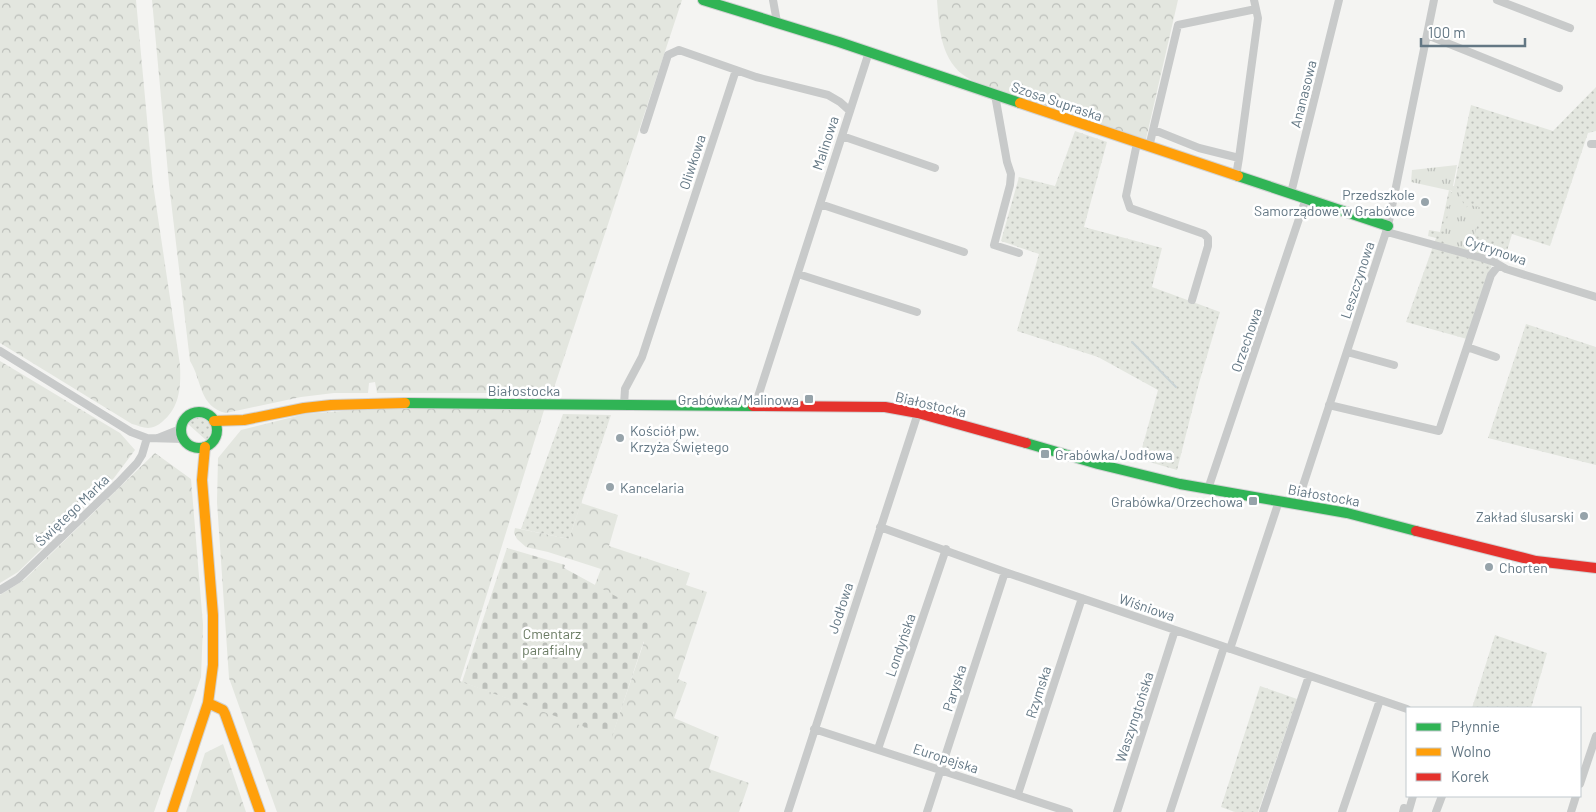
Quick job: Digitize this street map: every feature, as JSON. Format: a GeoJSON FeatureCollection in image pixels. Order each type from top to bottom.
{"type":"FeatureCollection","features":[{"type":"Feature","properties":{"kind":"street"},"geometry":{"type":"LineString","coordinates":[[773,0],[777,22]]}},
{"type":"Feature","properties":{"kind":"street"},"geometry":{"type":"LineString","coordinates":[[1236,176],[1257,35],[1258,18],[1254,0]]}},
{"type":"Feature","properties":{"kind":"street","name":"Ananasowa"},"geometry":{"type":"LineString","coordinates":[[1291,193],[1339,0]]}},
{"type":"Feature","properties":{"kind":"street","name":"Leszczynowa"},"geometry":{"type":"LineString","coordinates":[[1297,504],[1388,229],[1434,0]]}},
{"type":"Feature","properties":{"kind":"street"},"geometry":{"type":"LineString","coordinates":[[1497,0],[1570,28]]}},
{"type":"Feature","properties":{"kind":"street"},"geometry":{"type":"LineString","coordinates":[[704,1],[870,52]]}},
{"type":"Feature","properties":{"kind":"street"},"geometry":{"type":"LineString","coordinates":[[1149,147],[1178,25],[1256,9]]}},
{"type":"Feature","properties":{"kind":"street"},"geometry":{"type":"LineString","coordinates":[[1427,35],[1560,88]]}},
{"type":"Feature","properties":{"kind":"street"},"geometry":{"type":"LineString","coordinates":[[644,130],[668,55],[679,50],[736,70],[828,95],[850,111]]}},
{"type":"Feature","properties":{"kind":"street","name":"Szosa Supraska"},"geometry":{"type":"LineString","coordinates":[[870,52],[1236,176]]}},
{"type":"Feature","properties":{"kind":"street","name":"Malinowa"},"geometry":{"type":"LineString","coordinates":[[755,406],[870,52]]}},
{"type":"Feature","properties":{"kind":"street","name":"Oliwkowa"},"geometry":{"type":"LineString","coordinates":[[624,404],[625,389],[642,357],[736,70]]}},
{"type":"Feature","properties":{"kind":"street"},"geometry":{"type":"LineString","coordinates":[[995,95],[1007,162],[1011,174],[1010,185],[994,245],[1019,253]]}},
{"type":"Feature","properties":{"kind":"street"},"geometry":{"type":"LineString","coordinates":[[1154,130],[1199,148],[1239,158]]}},
{"type":"Feature","properties":{"kind":"street"},"geometry":{"type":"LineString","coordinates":[[842,136],[935,168]]}},
{"type":"Feature","properties":{"kind":"street"},"geometry":{"type":"LineString","coordinates":[[1137,143],[1126,196],[1130,208],[1204,234],[1208,238],[1208,246],[1192,300]]}},
{"type":"Feature","properties":{"kind":"street","name":"Cytrynowa"},"geometry":{"type":"LineString","coordinates":[[1236,176],[1306,198],[1388,229],[1482,258],[1494,262],[1498,266],[1596,298]]}},
{"type":"Feature","properties":{"kind":"street","name":"Orzechowa"},"geometry":{"type":"LineString","coordinates":[[1208,489],[1306,198]]}},
{"type":"Feature","properties":{"kind":"street"},"geometry":{"type":"LineString","coordinates":[[820,204],[964,252]]}},
{"type":"Feature","properties":{"kind":"street"},"geometry":{"type":"LineString","coordinates":[[1329,405],[1439,431],[1491,275],[1498,266]]}},
{"type":"Feature","properties":{"kind":"street"},"geometry":{"type":"LineString","coordinates":[[798,274],[917,312]]}},
{"type":"Feature","properties":{"kind":"street"},"geometry":{"type":"LineString","coordinates":[[1467,347],[1496,357]]}},
{"type":"Feature","properties":{"kind":"street"},"geometry":{"type":"LineString","coordinates":[[0,351],[131,432],[147,438],[184,439],[194,447],[202,474]]}},
{"type":"Feature","properties":{"kind":"street"},"geometry":{"type":"LineString","coordinates":[[1347,352],[1394,365]]}},
{"type":"Feature","properties":{"kind":"street","name":"Białostocka"},"geometry":{"type":"LineString","coordinates":[[214,421],[244,420],[331,404],[372,403],[885,407],[918,413],[1098,464],[1208,489],[1372,518],[1536,561],[1596,568]]}},
{"type":"Feature","properties":{"kind":"street"},"geometry":{"type":"LineString","coordinates":[[158,438],[178,430],[187,417],[198,412],[207,414],[214,421],[217,432],[213,441],[205,447],[194,447]]}},
{"type":"Feature","properties":{"kind":"street","name":"Jodłowa"},"geometry":{"type":"LineString","coordinates":[[788,812],[918,413]]}},
{"type":"Feature","properties":{"kind":"street","name":"Białostocka"},"geometry":{"type":"LineString","coordinates":[[217,432],[244,420]]}},
{"type":"Feature","properties":{"kind":"street"},"geometry":{"type":"LineString","coordinates":[[182,426],[184,439]]}},
{"type":"Feature","properties":{"kind":"street","name":"Świętego Marka"},"geometry":{"type":"LineString","coordinates":[[0,590],[18,579],[118,483],[137,463],[142,455],[147,438]]}},
{"type":"Feature","properties":{"kind":"street"},"geometry":{"type":"LineString","coordinates":[[172,812],[208,703],[213,665],[213,630],[202,474],[205,447]]}},
{"type":"Feature","properties":{"kind":"street"},"geometry":{"type":"LineString","coordinates":[[1170,812],[1279,501]]}},
{"type":"Feature","properties":{"kind":"street","name":"Wiśniowa"},"geometry":{"type":"LineString","coordinates":[[880,527],[946,549],[1005,572],[1406,709]]}},
{"type":"Feature","properties":{"kind":"street","name":"Londyńska"},"geometry":{"type":"LineString","coordinates":[[878,750],[946,549]]}},
{"type":"Feature","properties":{"kind":"street","name":"Paryska"},"geometry":{"type":"LineString","coordinates":[[926,812],[1005,572]]}},
{"type":"Feature","properties":{"kind":"street","name":"Rzymska"},"geometry":{"type":"LineString","coordinates":[[1018,794],[1082,598]]}},
{"type":"Feature","properties":{"kind":"street","name":"Waszyngtońska"},"geometry":{"type":"LineString","coordinates":[[1117,812],[1175,630]]}},
{"type":"Feature","properties":{"kind":"street"},"geometry":{"type":"LineString","coordinates":[[1263,812],[1309,676]]}},
{"type":"Feature","properties":{"kind":"street"},"geometry":{"type":"LineString","coordinates":[[1342,812],[1380,700]]}},
{"type":"Feature","properties":{"kind":"street"},"geometry":{"type":"LineString","coordinates":[[208,703],[223,710],[225,714],[260,812]]}},
{"type":"Feature","properties":{"kind":"street","name":"Europejska"},"geometry":{"type":"LineString","coordinates":[[814,729],[1070,812]]}},
{"type":"Feature","properties":{"kind":"street"},"geometry":{"type":"LineString","coordinates":[[1582,769],[1596,736]]}},
{"type":"Feature","properties":{"kind":"street"},"geometry":{"type":"LineString","coordinates":[[1402,812],[1404,808],[1409,810],[1413,797]]}},
{"type":"Feature","properties":{"kind":"street"},"geometry":{"type":"LineString","coordinates":[[1436,812],[1442,797]]}},
{"type":"Feature","properties":{"kind":"street"},"geometry":{"type":"LineString","coordinates":[[1571,812],[1576,797]]}},
{"type":"Feature","properties":{"kind":"green space"},"geometry":{"type":"Polygon","coordinates":[[[0,0],[136,0],[153,184],[180,365],[178,396],[173,410],[161,423],[153,427],[146,428],[132,424],[0,343],[0,0]]]}},
{"type":"Feature","properties":{"kind":"green space"},"geometry":{"type":"Polygon","coordinates":[[[152,0],[682,0],[553,391],[553,397],[531,393],[377,393],[375,382],[369,383],[368,393],[334,393],[301,397],[226,413],[217,410],[211,405],[202,392],[190,361],[169,184],[152,0]]]}},
{"type":"Feature","properties":{"kind":"green space"},"geometry":{"type":"Polygon","coordinates":[[[937,0],[1178,0],[1146,139],[979,84],[966,77],[955,67],[945,50],[940,30],[937,0]]]}},
{"type":"Feature","properties":{"kind":"green space"},"geometry":{"type":"Polygon","coordinates":[[[1596,87],[1596,131],[1588,133],[1550,246],[1512,234],[1505,258],[1499,260],[1494,258],[1467,339],[1406,322],[1436,238],[1428,236],[1429,230],[1440,232],[1449,190],[1452,192],[1454,186],[1471,105],[1553,131],[1596,87]]]}},
{"type":"Feature","properties":{"kind":"green space"},"geometry":{"type":"Polygon","coordinates":[[[1075,131],[1107,142],[1084,227],[1162,248],[1152,287],[1220,312],[1199,383],[1177,470],[1139,459],[1158,390],[1098,357],[1017,331],[1039,254],[1001,241],[1019,177],[1055,186],[1075,131]]]}},
{"type":"Feature","properties":{"kind":"green space"},"geometry":{"type":"Polygon","coordinates":[[[1457,165],[1453,186],[1457,187],[1465,208],[1470,205],[1482,208],[1470,252],[1443,242],[1452,191],[1411,182],[1412,170],[1457,165]]]}},
{"type":"Feature","properties":{"kind":"green space"},"geometry":{"type":"Polygon","coordinates":[[[1526,324],[1596,347],[1596,465],[1488,438],[1526,324]]]}},
{"type":"Feature","properties":{"kind":"green space"},"geometry":{"type":"Polygon","coordinates":[[[0,361],[120,433],[135,450],[114,478],[18,572],[0,583],[0,361]]]}},
{"type":"Feature","properties":{"kind":"green space"},"geometry":{"type":"Polygon","coordinates":[[[545,407],[460,681],[612,736],[644,642],[585,611],[601,569],[526,547],[517,539],[514,533],[515,528],[569,539],[581,503],[618,515],[609,546],[690,573],[686,585],[707,592],[678,679],[687,683],[674,718],[719,737],[709,769],[749,783],[739,812],[277,812],[229,678],[217,502],[218,458],[241,430],[305,414],[367,409],[545,407]]]}},
{"type":"Feature","properties":{"kind":"green space"},"geometry":{"type":"Polygon","coordinates":[[[563,414],[611,415],[569,539],[521,529],[563,414]]]}},
{"type":"Feature","properties":{"kind":"green space"},"geometry":{"type":"Polygon","coordinates":[[[198,417],[209,422],[211,426],[211,433],[206,440],[188,424],[193,418],[198,417]]]}},
{"type":"Feature","properties":{"kind":"green space"},"geometry":{"type":"Polygon","coordinates":[[[155,453],[191,479],[203,625],[201,677],[154,812],[0,812],[0,595],[24,580],[155,453]]]}},
{"type":"Feature","properties":{"kind":"green space","name":"Cmentarz parafialny"},"geometry":{"type":"Polygon","coordinates":[[[507,548],[565,565],[564,568],[652,616],[612,737],[462,682],[507,548]]]}},
{"type":"Feature","properties":{"kind":"green space"},"geometry":{"type":"Polygon","coordinates":[[[1495,635],[1547,653],[1531,707],[1472,707],[1495,635]]]}},
{"type":"Feature","properties":{"kind":"green space"},"geometry":{"type":"Polygon","coordinates":[[[1260,686],[1297,699],[1258,812],[1235,812],[1221,807],[1260,686]]]}},
{"type":"Feature","properties":{"kind":"green space"},"geometry":{"type":"Polygon","coordinates":[[[223,744],[246,812],[186,812],[205,753],[223,744]]]}},
{"type":"Feature","properties":{"kind":"waterway"},"geometry":{"type":"LineString","coordinates":[[1132,342],[1176,387]]}},
{"type":"Feature","properties":{"kind":"traffic: fast"},"geometry":{"type":"LineString","coordinates":[[703,0],[839,42],[1020,103]]}},
{"type":"Feature","properties":{"kind":"traffic: fast"},"geometry":{"type":"LineString","coordinates":[[1238,176],[1388,226]]}},
{"type":"Feature","properties":{"kind":"traffic: fast"},"geometry":{"type":"LineString","coordinates":[[405,403],[753,406]]}},
{"type":"Feature","properties":{"kind":"traffic: fast"},"geometry":{"type":"LineString","coordinates":[[199,412],[212,417],[217,430],[212,443],[199,448],[186,443],[181,430],[186,417],[199,412]]}},
{"type":"Feature","properties":{"kind":"traffic: fast"},"geometry":{"type":"LineString","coordinates":[[1026,443],[1098,464],[1180,484],[1347,513],[1416,531]]}},
{"type":"Feature","properties":{"kind":"traffic: slow"},"geometry":{"type":"LineString","coordinates":[[1020,103],[1238,176]]}},
{"type":"Feature","properties":{"kind":"traffic: slow"},"geometry":{"type":"LineString","coordinates":[[214,421],[244,420],[304,408],[331,405],[405,403]]}},
{"type":"Feature","properties":{"kind":"traffic: slow"},"geometry":{"type":"LineString","coordinates":[[172,812],[208,703],[213,665],[213,615],[202,480],[205,447]]}},
{"type":"Feature","properties":{"kind":"traffic: slow"},"geometry":{"type":"LineString","coordinates":[[208,703],[223,710],[225,714],[260,812]]}},
{"type":"Feature","properties":{"kind":"traffic: jam"},"geometry":{"type":"LineString","coordinates":[[753,406],[885,407],[918,413],[1026,443]]}},
{"type":"Feature","properties":{"kind":"traffic: jam"},"geometry":{"type":"LineString","coordinates":[[1416,531],[1536,561],[1596,568]]}},
{"type":"Feature","properties":{"kind":"place","name":"Przedszkole Samorządowe w Grabówce"},"geometry":{"type":"Point","coordinates":[1425,202]}},
{"type":"Feature","properties":{"kind":"place","name":"Grabówka/Malinowa"},"geometry":{"type":"Point","coordinates":[809,399]}},
{"type":"Feature","properties":{"kind":"place","name":"Kościół pw. Krzyża Świętego"},"geometry":{"type":"Point","coordinates":[620,438]}},
{"type":"Feature","properties":{"kind":"place","name":"Grabówka/Jodłowa"},"geometry":{"type":"Point","coordinates":[1045,454]}},
{"type":"Feature","properties":{"kind":"place","name":"Kancelaria"},"geometry":{"type":"Point","coordinates":[610,487]}},
{"type":"Feature","properties":{"kind":"place","name":"Grabówka/Orzechowa"},"geometry":{"type":"Point","coordinates":[1253,501]}},
{"type":"Feature","properties":{"kind":"place","name":"Zakład ślusarski"},"geometry":{"type":"Point","coordinates":[1584,516]}},
{"type":"Feature","properties":{"kind":"place","name":"Chorten"},"geometry":{"type":"Point","coordinates":[1489,567]}}]}
